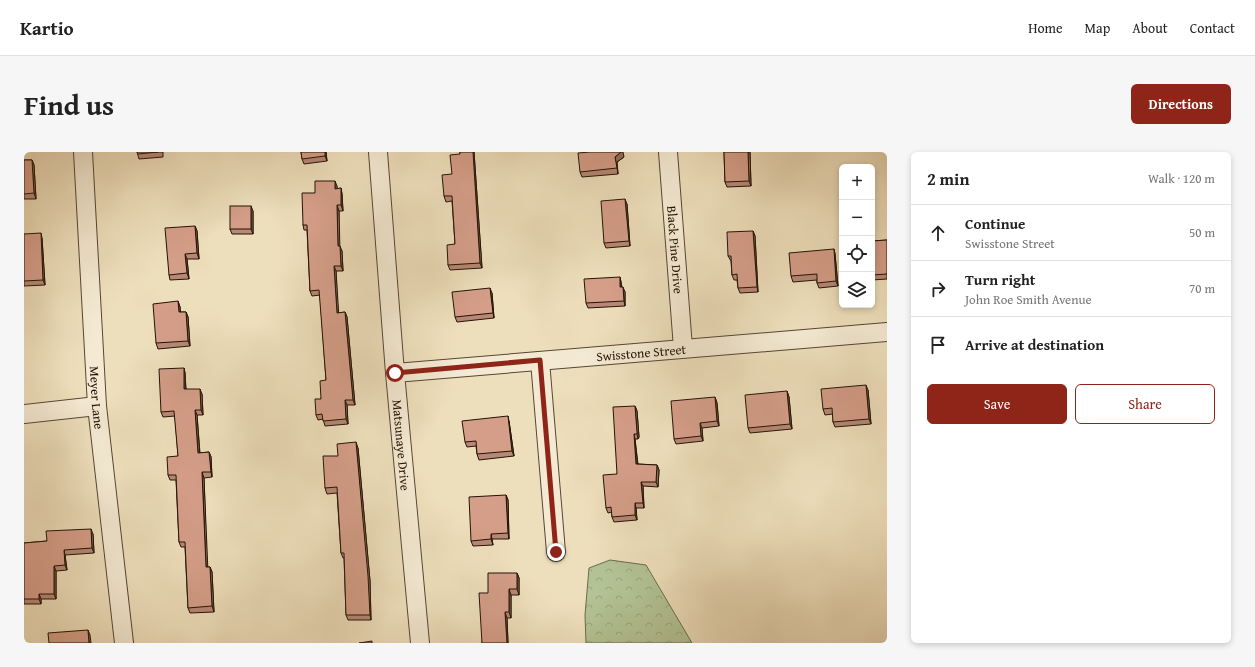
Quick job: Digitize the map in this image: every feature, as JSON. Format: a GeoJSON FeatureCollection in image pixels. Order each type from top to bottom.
{"type":"FeatureCollection","features":[{"type":"Feature","properties":{"kind":"street","name":"Meyer Lane"},"geometry":{"type":"LineString","coordinates":[[83,152],[97,406],[124,643]]}},
{"type":"Feature","properties":{"kind":"street","name":"Matsunaye Drive"},"geometry":{"type":"LineString","coordinates":[[378,152],[395,373],[420,643]]}},
{"type":"Feature","properties":{"kind":"street","name":"Black Pine Drive"},"geometry":{"type":"LineString","coordinates":[[668,152],[683,348]]}},
{"type":"Feature","properties":{"kind":"street","name":"Swisstone Street"},"geometry":{"type":"LineString","coordinates":[[395,373],[887,332]]}},
{"type":"Feature","properties":{"kind":"street"},"geometry":{"type":"LineString","coordinates":[[540,360],[556,552]]}},
{"type":"Feature","properties":{"kind":"street"},"geometry":{"type":"LineString","coordinates":[[24,414],[97,406]]}},
{"type":"Feature","properties":{"kind":"green space"},"geometry":{"type":"Polygon","coordinates":[[[610,560],[646,565],[692,643],[586,643],[585,615],[589,568],[610,560]]]}},
{"type":"Feature","properties":{"kind":"building"},"geometry":{"type":"Polygon","coordinates":[[[137,152],[158,152],[138,154],[137,152]]]}},
{"type":"Feature","properties":{"kind":"building"},"geometry":{"type":"Polygon","coordinates":[[[301,152],[325,152],[325,156],[302,159],[301,152]]]}},
{"type":"Feature","properties":{"kind":"building"},"geometry":{"type":"Polygon","coordinates":[[[460,152],[473,152],[480,263],[448,265],[447,245],[455,244],[452,196],[444,196],[442,175],[452,174],[450,155],[460,154],[460,152]]]}},
{"type":"Feature","properties":{"kind":"building"},"geometry":{"type":"Polygon","coordinates":[[[621,152],[615,157],[617,168],[580,172],[578,153],[621,152]]]}},
{"type":"Feature","properties":{"kind":"building"},"geometry":{"type":"Polygon","coordinates":[[[724,152],[748,152],[749,181],[725,182],[724,152]]]}},
{"type":"Feature","properties":{"kind":"building"},"geometry":{"type":"Polygon","coordinates":[[[24,160],[32,160],[34,193],[24,194],[24,160]]]}},
{"type":"Feature","properties":{"kind":"building"},"geometry":{"type":"Polygon","coordinates":[[[315,181],[335,181],[335,189],[341,188],[341,205],[337,205],[338,246],[340,246],[341,266],[334,266],[337,313],[345,312],[353,400],[345,400],[346,419],[323,421],[322,414],[316,415],[315,399],[321,399],[320,381],[326,380],[319,290],[310,291],[307,225],[303,225],[302,193],[315,193],[315,181]]]}},
{"type":"Feature","properties":{"kind":"building"},"geometry":{"type":"Polygon","coordinates":[[[625,199],[629,241],[604,243],[601,201],[625,199]]]}},
{"type":"Feature","properties":{"kind":"building"},"geometry":{"type":"Polygon","coordinates":[[[230,206],[251,206],[251,229],[230,229],[230,206]]]}},
{"type":"Feature","properties":{"kind":"building"},"geometry":{"type":"Polygon","coordinates":[[[195,226],[197,253],[185,254],[187,273],[169,275],[165,228],[195,226]]]}},
{"type":"Feature","properties":{"kind":"building"},"geometry":{"type":"Polygon","coordinates":[[[753,231],[757,287],[738,288],[737,274],[732,275],[731,256],[728,256],[727,232],[753,231]]]}},
{"type":"Feature","properties":{"kind":"building"},"geometry":{"type":"Polygon","coordinates":[[[41,233],[43,280],[24,281],[24,234],[41,233]]]}},
{"type":"Feature","properties":{"kind":"building"},"geometry":{"type":"Polygon","coordinates":[[[887,240],[887,274],[875,275],[875,241],[887,240]]]}},
{"type":"Feature","properties":{"kind":"building"},"geometry":{"type":"Polygon","coordinates":[[[834,249],[836,281],[817,283],[817,274],[791,276],[789,253],[834,249]]]}},
{"type":"Feature","properties":{"kind":"building"},"geometry":{"type":"Polygon","coordinates":[[[620,277],[620,287],[623,287],[624,301],[586,303],[584,279],[620,277]]]}},
{"type":"Feature","properties":{"kind":"building"},"geometry":{"type":"Polygon","coordinates":[[[490,288],[493,313],[455,317],[452,292],[490,288]]]}},
{"type":"Feature","properties":{"kind":"building"},"geometry":{"type":"Polygon","coordinates":[[[178,301],[179,312],[186,312],[188,341],[156,343],[153,304],[178,301]]]}},
{"type":"Feature","properties":{"kind":"building"},"geometry":{"type":"Polygon","coordinates":[[[184,368],[184,389],[200,389],[201,410],[195,410],[198,453],[209,452],[211,472],[202,472],[206,567],[210,567],[212,606],[188,608],[185,542],[179,542],[176,475],[168,475],[167,457],[178,456],[174,411],[161,412],[159,369],[184,368]]]}},
{"type":"Feature","properties":{"kind":"building"},"geometry":{"type":"Polygon","coordinates":[[[866,385],[869,419],[833,422],[832,408],[823,409],[821,389],[866,385]]]}},
{"type":"Feature","properties":{"kind":"building"},"geometry":{"type":"Polygon","coordinates":[[[787,391],[790,424],[748,428],[745,395],[787,391]]]}},
{"type":"Feature","properties":{"kind":"building"},"geometry":{"type":"Polygon","coordinates":[[[715,397],[717,421],[700,423],[701,436],[674,439],[671,401],[715,397]]]}},
{"type":"Feature","properties":{"kind":"building"},"geometry":{"type":"Polygon","coordinates":[[[635,406],[637,432],[637,434],[634,434],[636,464],[657,465],[656,482],[641,482],[643,503],[635,503],[635,515],[612,517],[611,507],[606,508],[603,475],[617,474],[613,407],[635,406]]]}},
{"type":"Feature","properties":{"kind":"building"},"geometry":{"type":"Polygon","coordinates":[[[508,416],[512,451],[477,454],[476,441],[465,442],[462,421],[508,416]]]}},
{"type":"Feature","properties":{"kind":"building"},"geometry":{"type":"Polygon","coordinates":[[[356,442],[370,615],[346,615],[344,553],[341,553],[337,487],[325,488],[323,456],[338,456],[337,444],[356,442]]]}},
{"type":"Feature","properties":{"kind":"building"},"geometry":{"type":"Polygon","coordinates":[[[506,495],[508,533],[491,534],[491,539],[471,541],[469,497],[506,495]]]}},
{"type":"Feature","properties":{"kind":"building"},"geometry":{"type":"Polygon","coordinates":[[[91,529],[92,548],[64,550],[65,565],[54,566],[54,594],[39,594],[39,599],[24,599],[24,543],[47,541],[46,531],[91,529]]]}},
{"type":"Feature","properties":{"kind":"building"},"geometry":{"type":"Polygon","coordinates":[[[488,573],[517,573],[517,589],[509,589],[509,612],[505,612],[507,643],[482,643],[479,593],[488,593],[488,573]]]}},
{"type":"Feature","properties":{"kind":"building"},"geometry":{"type":"Polygon","coordinates":[[[88,630],[89,643],[49,643],[48,633],[88,630]]]}},
{"type":"Feature","properties":{"kind":"building"},"geometry":{"type":"Polygon","coordinates":[[[372,641],[372,643],[359,643],[372,641]]]}},
{"type":"Feature","properties":{"kind":"route"},"geometry":{"type":"LineString","coordinates":[[395,373],[540,360],[556,552]]}}]}
